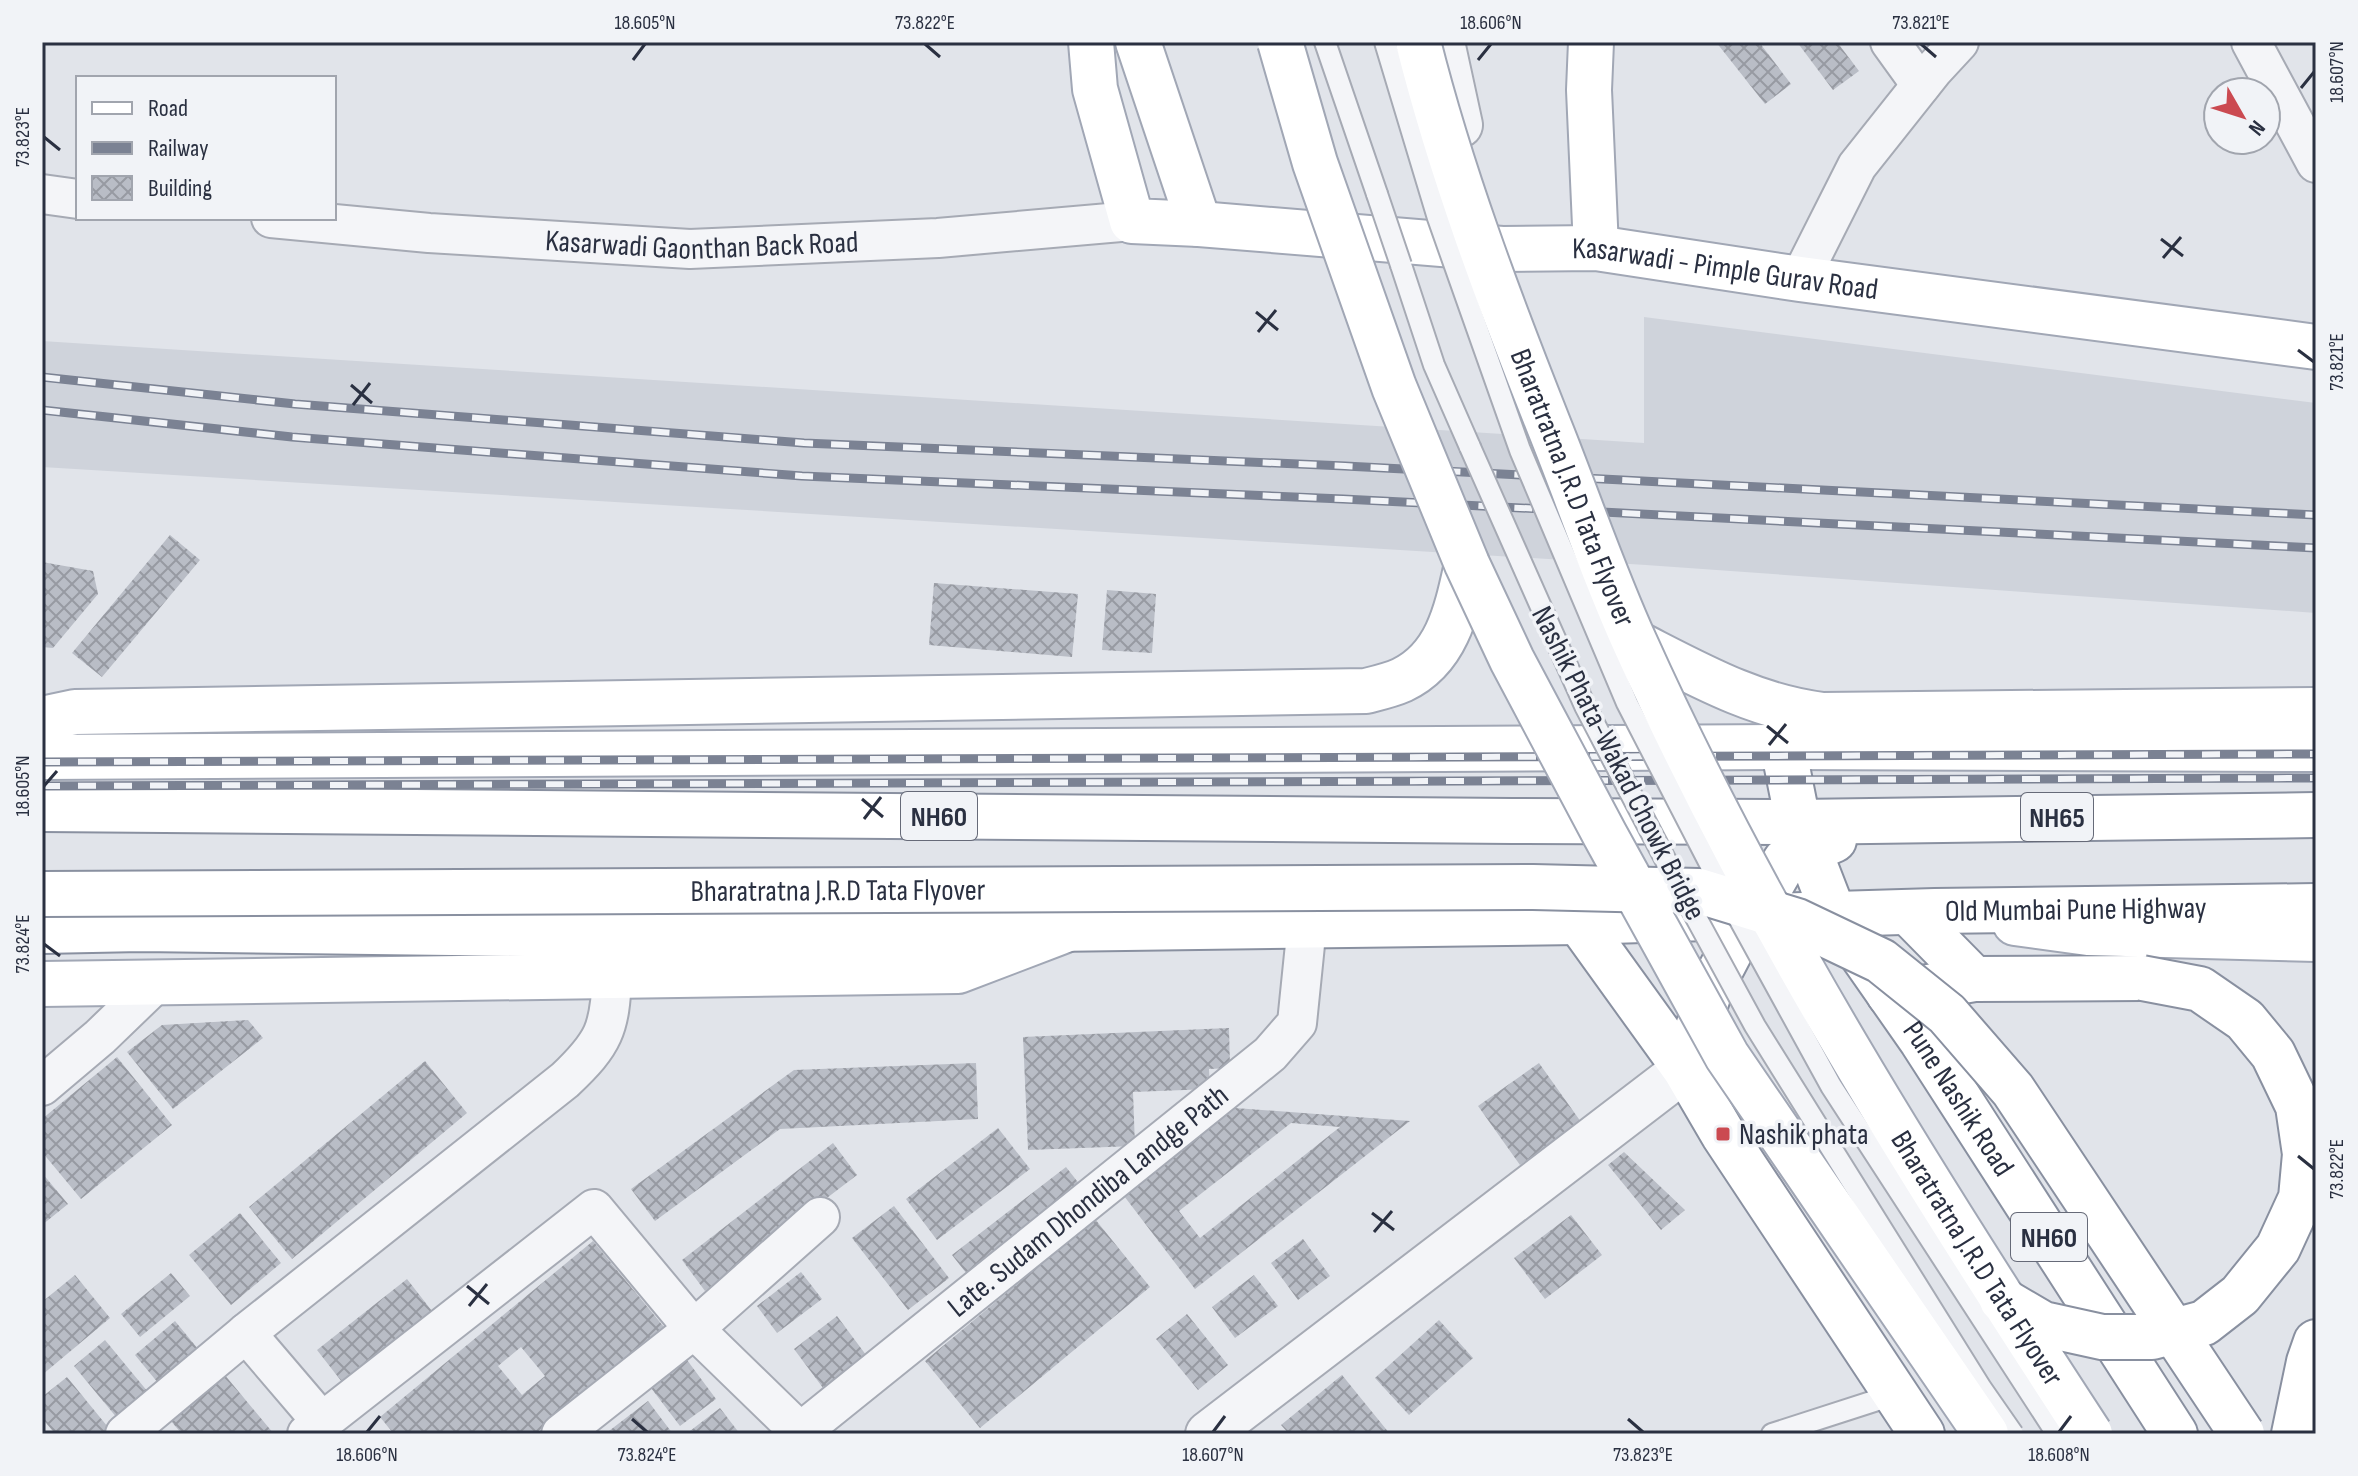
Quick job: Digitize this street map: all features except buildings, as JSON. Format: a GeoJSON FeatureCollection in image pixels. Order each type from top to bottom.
{"type":"FeatureCollection","features":[{"type":"Feature","properties":{"kind":"main road"},"geometry":{"type":"LineString","coordinates":[[1091,42],[1095,89],[1132,221]]}},
{"type":"Feature","properties":{"kind":"main road"},"geometry":{"type":"LineString","coordinates":[[1138,42],[1199,224]]}},
{"type":"Feature","properties":{"kind":"main road"},"geometry":{"type":"LineString","coordinates":[[1280,42],[1315,163],[1394,387],[1467,564],[1512,660],[1597,822],[1727,1056],[1986,1434]]}},
{"type":"Feature","properties":{"kind":"main road","name":"Bharatratna J.R.D Tata Flyover"},"geometry":{"type":"LineString","coordinates":[[1418,42],[1436,115],[1496,290],[1634,642],[1730,838],[1847,1050],[2002,1300],[2090,1434]]}},
{"type":"Feature","properties":{"kind":"main road"},"geometry":{"type":"LineString","coordinates":[[1591,42],[1589,90],[1596,248]]}},
{"type":"Feature","properties":{"kind":"main road","name":"Kasarwadi - Pimple Gurav Road"},"geometry":{"type":"LineString","coordinates":[[1132,221],[1502,249],[1596,248],[1800,279],[2316,347]]}},
{"type":"Feature","properties":{"kind":"main road"},"geometry":{"type":"LineString","coordinates":[[42,719],[75,712],[237,712],[1366,691],[1401,681],[1422,668],[1441,644],[1454,620],[1467,564]]}},
{"type":"Feature","properties":{"kind":"main road"},"geometry":{"type":"LineString","coordinates":[[1634,642],[1754,700],[1789,711],[1823,715],[2316,710]]}},
{"type":"Feature","properties":{"kind":"main road"},"geometry":{"type":"LineString","coordinates":[[42,757],[1783,747],[2316,749]]}},
{"type":"Feature","properties":{"kind":"main road","name":"Pune Nashik Road"},"geometry":{"type":"LineString","coordinates":[[1783,747],[1804,836],[1834,915],[1889,994],[2175,1434]]}},
{"type":"Feature","properties":{"kind":"main road","name":"NH60"},"geometry":{"type":"LineString","coordinates":[[42,809],[1804,836]]}},
{"type":"Feature","properties":{"kind":"main road","name":"NH65"},"geometry":{"type":"LineString","coordinates":[[1804,836],[1880,820],[2316,815]]}},
{"type":"Feature","properties":{"kind":"main road"},"geometry":{"type":"LineString","coordinates":[[1685,1069],[1710,990],[1785,861],[1804,836]]}},
{"type":"Feature","properties":{"kind":"main road","name":"Bharatratna J.R.D Tata Flyover"},"geometry":{"type":"LineString","coordinates":[[42,894],[1518,887],[1699,891],[1797,921],[1881,961],[1947,1014],[2013,1090],[2242,1434]]}},
{"type":"Feature","properties":{"kind":"main road","name":"Old Mumbai Pune Highway"},"geometry":{"type":"LineString","coordinates":[[42,931],[141,929],[603,935],[1579,922],[1922,912],[2316,906]]}},
{"type":"Feature","properties":{"kind":"main road"},"geometry":{"type":"LineString","coordinates":[[1922,912],[1974,979]]}},
{"type":"Feature","properties":{"kind":"main road"},"geometry":{"type":"LineString","coordinates":[[1922,912],[2088,933],[2316,939]]}},
{"type":"Feature","properties":{"kind":"main road"},"geometry":{"type":"LineString","coordinates":[[1579,922],[1685,1069],[1723,1134],[1922,1434]]}},
{"type":"Feature","properties":{"kind":"main road"},"geometry":{"type":"LineString","coordinates":[[42,984],[958,971],[1069,928]]}},
{"type":"Feature","properties":{"kind":"main road"},"geometry":{"type":"LineString","coordinates":[[1889,994],[1974,979],[2142,978],[2200,989],[2245,1020],[2273,1054],[2298,1106],[2305,1154],[2301,1198],[2278,1248],[2240,1295],[2204,1323],[2152,1337],[2102,1337],[2043,1324],[2002,1300]]}},
{"type":"Feature","properties":{"kind":"main road"},"geometry":{"type":"LineString","coordinates":[[2294,1434],[2316,1342]]}},
{"type":"Feature","properties":{"kind":"street"},"geometry":{"type":"LineString","coordinates":[[1442,42],[1465,145],[1502,249]]}},
{"type":"Feature","properties":{"kind":"street"},"geometry":{"type":"LineString","coordinates":[[1890,42],[1921,85]]}},
{"type":"Feature","properties":{"kind":"street"},"geometry":{"type":"LineString","coordinates":[[1800,279],[1857,166],[1959,42]]}},
{"type":"Feature","properties":{"kind":"street"},"geometry":{"type":"LineString","coordinates":[[2251,42],[2316,163]]}},
{"type":"Feature","properties":{"kind":"street"},"geometry":{"type":"LineString","coordinates":[[42,194],[76,199]]}},
{"type":"Feature","properties":{"kind":"street","name":"Kasarwadi Gaonthan Back Road"},"geometry":{"type":"LineString","coordinates":[[292,220],[429,233],[690,249],[938,238],[1132,221]]}},
{"type":"Feature","properties":{"kind":"street","name":"Late. Sudam Dhondiba Landge Path"},"geometry":{"type":"LineString","coordinates":[[799,1433],[1270,1054],[1297,1023],[1307,925]]}},
{"type":"Feature","properties":{"kind":"street"},"geometry":{"type":"LineString","coordinates":[[125,1434],[246,1333],[586,1061],[601,1038],[610,1014],[612,976]]}},
{"type":"Feature","properties":{"kind":"street"},"geometry":{"type":"LineString","coordinates":[[42,1086],[100,1037],[156,983]]}},
{"type":"Feature","properties":{"kind":"street"},"geometry":{"type":"LineString","coordinates":[[1208,1434],[1685,1069]]}},
{"type":"Feature","properties":{"kind":"street"},"geometry":{"type":"LineString","coordinates":[[246,1333],[314,1428],[594,1209],[694,1329],[799,1433]]}},
{"type":"Feature","properties":{"kind":"street"},"geometry":{"type":"LineString","coordinates":[[561,1434],[694,1329],[820,1217]]}},
{"type":"Feature","properties":{"kind":"lane","name":"Nashik Phata-Wakad Chowk Bridge"},"geometry":{"type":"LineString","coordinates":[[1325,42],[1434,365],[1585,706],[1755,1026],[1981,1388],[2013,1434]]}},
{"type":"Feature","properties":{"kind":"lane","name":"Nashik Phata-Wakad Chowk Bridge"},"geometry":{"type":"LineString","coordinates":[[1385,42],[1438,218],[1520,450],[1627,703],[1724,891],[1831,1086],[2057,1434]]}},
{"type":"Feature","properties":{"kind":"lane"},"geometry":{"type":"LineString","coordinates":[[1772,1434],[1896,1394]]}},
{"type":"Feature","properties":{"kind":"shaded area"},"geometry":{"type":"Polygon","coordinates":[[[1644,317],[2316,403],[2316,613],[1646,565],[42,467],[42,341],[1644,443],[1644,317]]]}},
{"type":"Feature","properties":{"kind":"railway"},"geometry":{"type":"LineString","coordinates":[[42,377],[295,404],[804,443],[1345,466],[2316,515]]}},
{"type":"Feature","properties":{"kind":"railway"},"geometry":{"type":"LineString","coordinates":[[42,410],[292,437],[802,476],[1343,499],[2316,548]]}},
{"type":"Feature","properties":{"kind":"railway"},"geometry":{"type":"LineString","coordinates":[[42,762],[2316,754]]}},
{"type":"Feature","properties":{"kind":"railway"},"geometry":{"type":"LineString","coordinates":[[42,786],[2316,778]]}},
{"type":"Feature","properties":{"kind":"place","name":"Nashik phata"},"geometry":{"type":"Point","coordinates":[1723,1134]}}]}
